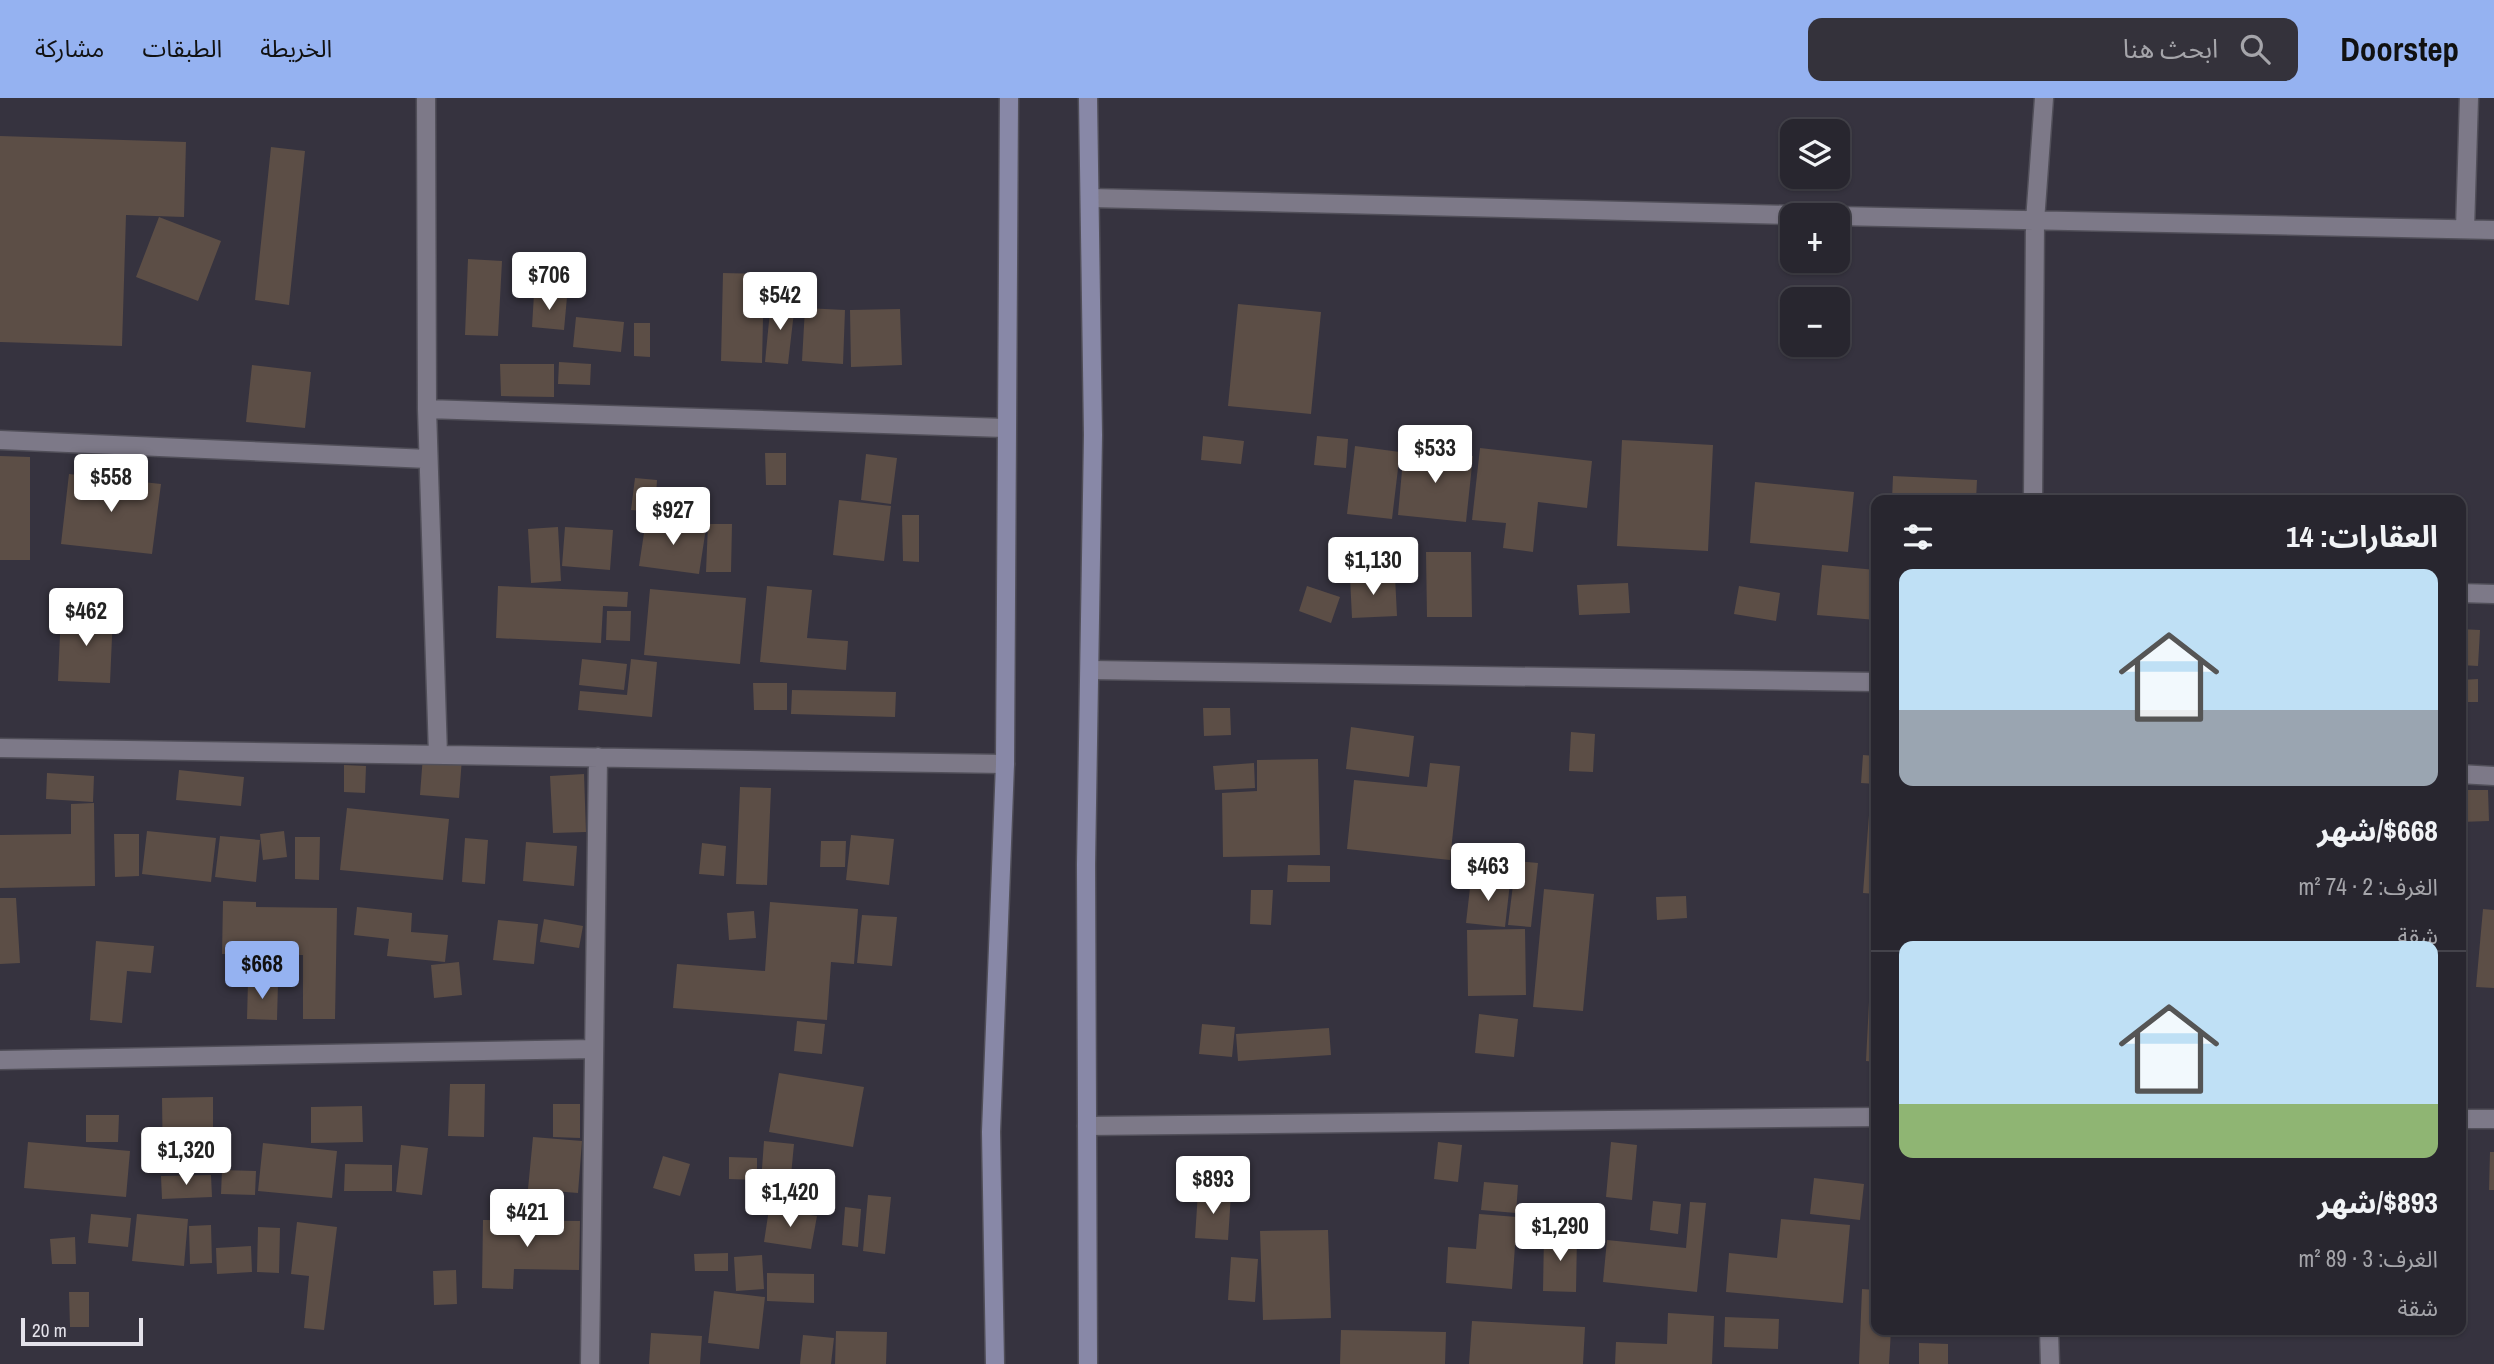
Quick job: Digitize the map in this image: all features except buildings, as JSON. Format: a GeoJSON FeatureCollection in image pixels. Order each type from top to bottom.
{"type":"FeatureCollection","features":[{"type":"Feature","properties":{"kind":"main road"},"geometry":{"type":"LineString","coordinates":[[995,1364],[992,1132],[1005,764],[1009,98]]}},
{"type":"Feature","properties":{"kind":"main road"},"geometry":{"type":"LineString","coordinates":[[1088,98],[1091,198],[1091,670],[1086,865],[1088,1364]]}},
{"type":"Feature","properties":{"kind":"street"},"geometry":{"type":"LineString","coordinates":[[426,98],[427,409],[438,755]]}},
{"type":"Feature","properties":{"kind":"street"},"geometry":{"type":"LineString","coordinates":[[2033,495],[2035,221],[2044,98]]}},
{"type":"Feature","properties":{"kind":"street"},"geometry":{"type":"LineString","coordinates":[[2465,229],[2469,98]]}},
{"type":"Feature","properties":{"kind":"street"},"geometry":{"type":"LineString","coordinates":[[1091,198],[1780,215]]}},
{"type":"Feature","properties":{"kind":"street"},"geometry":{"type":"LineString","coordinates":[[1850,216],[2494,230]]}},
{"type":"Feature","properties":{"kind":"street"},"geometry":{"type":"LineString","coordinates":[[427,409],[1005,428]]}},
{"type":"Feature","properties":{"kind":"street"},"geometry":{"type":"LineString","coordinates":[[0,440],[428,459]]}},
{"type":"Feature","properties":{"kind":"street"},"geometry":{"type":"LineString","coordinates":[[2466,593],[2494,594]]}},
{"type":"Feature","properties":{"kind":"street"},"geometry":{"type":"LineString","coordinates":[[1091,670],[1871,682]]}},
{"type":"Feature","properties":{"kind":"street"},"geometry":{"type":"LineString","coordinates":[[0,748],[1005,764]]}},
{"type":"Feature","properties":{"kind":"street"},"geometry":{"type":"LineString","coordinates":[[590,1364],[598,757]]}},
{"type":"Feature","properties":{"kind":"street"},"geometry":{"type":"LineString","coordinates":[[2466,774],[2494,776]]}},
{"type":"Feature","properties":{"kind":"street"},"geometry":{"type":"LineString","coordinates":[[0,1060],[593,1049]]}},
{"type":"Feature","properties":{"kind":"street"},"geometry":{"type":"LineString","coordinates":[[1087,1126],[1871,1116]]}},
{"type":"Feature","properties":{"kind":"street"},"geometry":{"type":"LineString","coordinates":[[2466,1119],[2494,1119]]}},
{"type":"Feature","properties":{"kind":"street"},"geometry":{"type":"LineString","coordinates":[[2049,1335],[2050,1364]]}}]}
